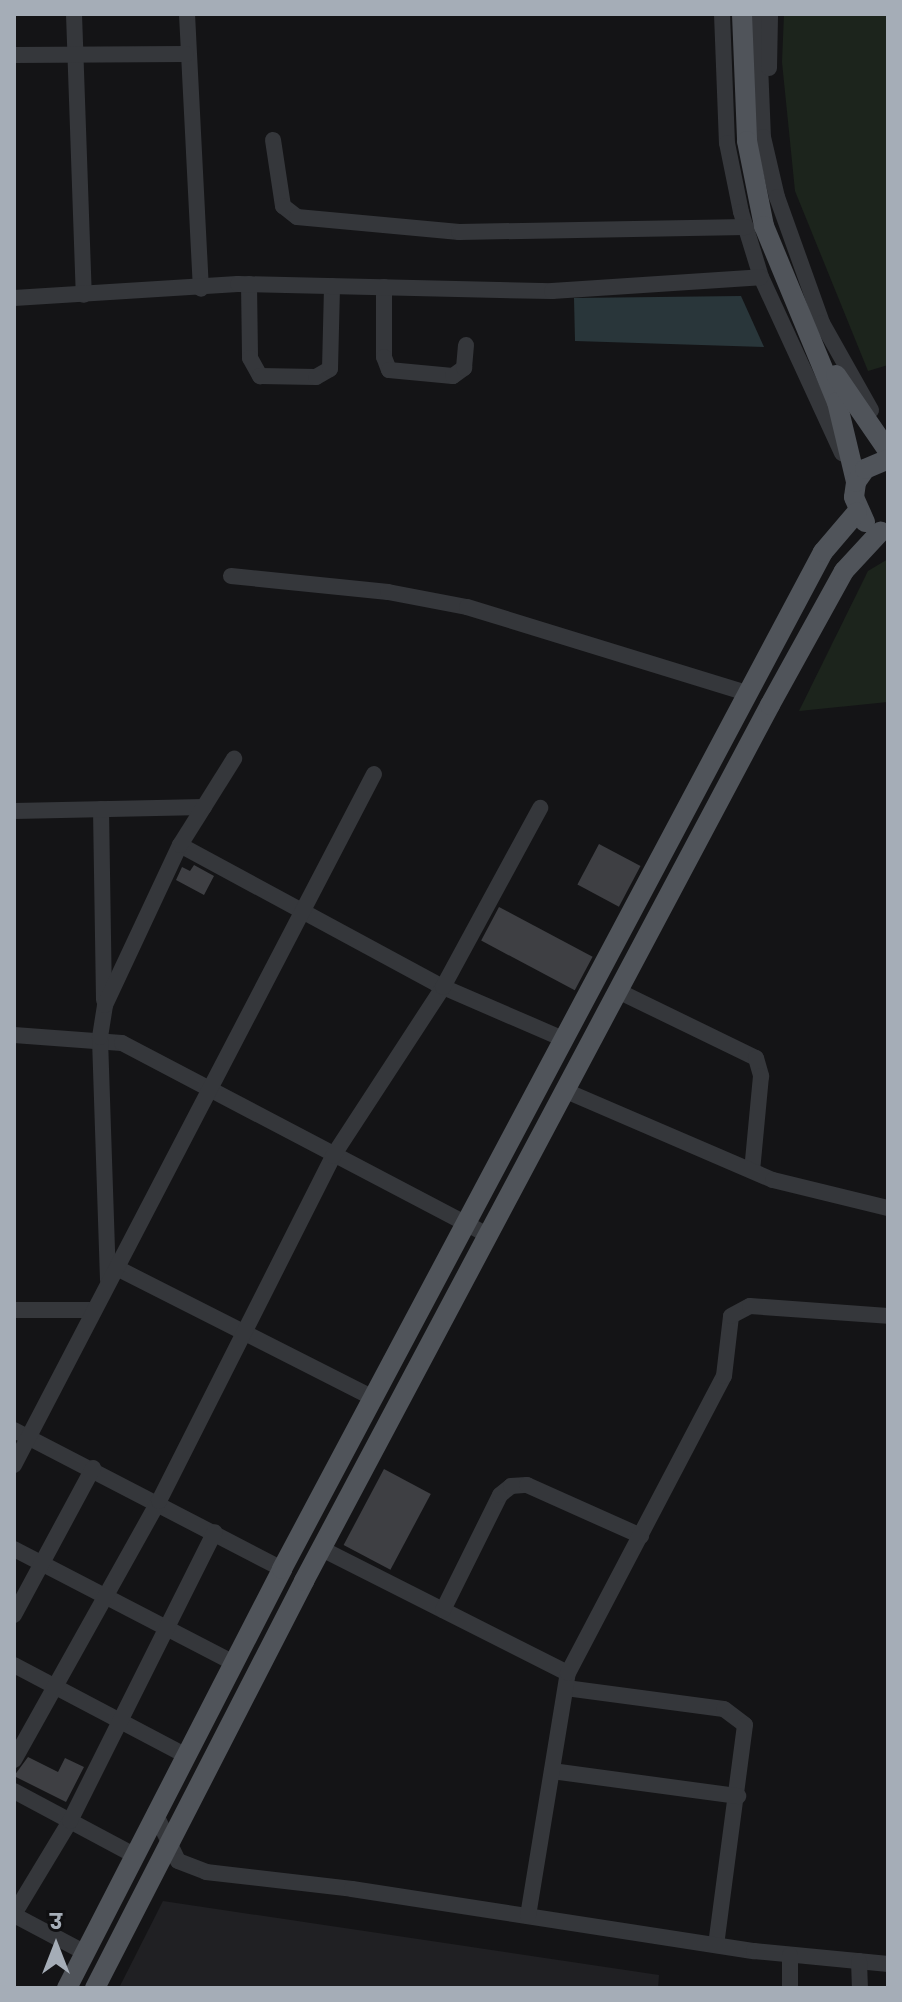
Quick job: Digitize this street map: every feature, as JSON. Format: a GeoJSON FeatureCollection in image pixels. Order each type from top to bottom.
{"type":"FeatureCollection","features":[{"type":"Feature","properties":{"kind":"main road"},"geometry":{"type":"LineString","coordinates":[[95,1988],[167,1843],[487,1235],[844,571],[884,532],[856,497],[837,402],[812,338],[778,266],[755,188],[744,103],[742,14]]}},
{"type":"Feature","properties":{"kind":"main road"},"geometry":{"type":"LineString","coordinates":[[812,338],[888,451]]}},
{"type":"Feature","properties":{"kind":"main road"},"geometry":{"type":"LineString","coordinates":[[67,1988],[132,1854],[464,1224],[823,552],[856,497],[865,469],[888,459]]}},
{"type":"Feature","properties":{"kind":"street"},"geometry":{"type":"LineString","coordinates":[[74,14],[84,295]]}},
{"type":"Feature","properties":{"kind":"street"},"geometry":{"type":"LineString","coordinates":[[187,14],[186,54],[201,289]]}},
{"type":"Feature","properties":{"kind":"street"},"geometry":{"type":"LineString","coordinates":[[722,14],[727,143],[746,227],[761,277],[840,447],[856,497]]}},
{"type":"Feature","properties":{"kind":"street"},"geometry":{"type":"LineString","coordinates":[[758,14],[763,137],[797,263],[843,365],[888,435]]}},
{"type":"Feature","properties":{"kind":"street"},"geometry":{"type":"LineString","coordinates":[[770,14],[772,136],[797,263]]}},
{"type":"Feature","properties":{"kind":"street"},"geometry":{"type":"LineString","coordinates":[[14,55],[186,54]]}},
{"type":"Feature","properties":{"kind":"street"},"geometry":{"type":"LineString","coordinates":[[273,140],[283,206],[297,217],[459,232],[746,227]]}},
{"type":"Feature","properties":{"kind":"street"},"geometry":{"type":"LineString","coordinates":[[14,298],[249,284],[552,291],[761,277]]}},
{"type":"Feature","properties":{"kind":"street"},"geometry":{"type":"LineString","coordinates":[[249,284],[251,366],[260,376],[316,377],[330,369],[332,286]]}},
{"type":"Feature","properties":{"kind":"street"},"geometry":{"type":"LineString","coordinates":[[384,287],[384,357],[389,370],[453,376],[464,368],[466,345]]}},
{"type":"Feature","properties":{"kind":"street"},"geometry":{"type":"LineString","coordinates":[[231,576],[388,592],[467,607],[747,693]]}},
{"type":"Feature","properties":{"kind":"street"},"geometry":{"type":"LineString","coordinates":[[105,1005],[180,845],[234,759]]}},
{"type":"Feature","properties":{"kind":"street"},"geometry":{"type":"LineString","coordinates":[[14,1465],[374,774]]}},
{"type":"Feature","properties":{"kind":"street"},"geometry":{"type":"LineString","coordinates":[[14,811],[204,807]]}},
{"type":"Feature","properties":{"kind":"street"},"geometry":{"type":"LineString","coordinates":[[14,1760],[159,1501],[333,1156],[443,987],[540,808]]}},
{"type":"Feature","properties":{"kind":"street"},"geometry":{"type":"LineString","coordinates":[[101,809],[105,1005],[100,1037],[111,1274]]}},
{"type":"Feature","properties":{"kind":"street"},"geometry":{"type":"LineString","coordinates":[[180,845],[443,987],[563,1039]]}},
{"type":"Feature","properties":{"kind":"street"},"geometry":{"type":"LineString","coordinates":[[618,991],[756,1058],[761,1076],[752,1171]]}},
{"type":"Feature","properties":{"kind":"street"},"geometry":{"type":"LineString","coordinates":[[14,1035],[100,1037],[122,1043],[487,1235]]}},
{"type":"Feature","properties":{"kind":"street"},"geometry":{"type":"LineString","coordinates":[[566,1091],[752,1171],[821,1195],[888,1208]]}},
{"type":"Feature","properties":{"kind":"street"},"geometry":{"type":"LineString","coordinates":[[111,1274],[245,1332],[373,1398]]}},
{"type":"Feature","properties":{"kind":"street"},"geometry":{"type":"LineString","coordinates":[[528,1916],[567,1680],[724,1376],[734,1312],[750,1306],[888,1316]]}},
{"type":"Feature","properties":{"kind":"street"},"geometry":{"type":"LineString","coordinates":[[14,1310],[93,1310]]}},
{"type":"Feature","properties":{"kind":"street"},"geometry":{"type":"LineString","coordinates":[[14,1430],[159,1501],[282,1569]]}},
{"type":"Feature","properties":{"kind":"street"},"geometry":{"type":"LineString","coordinates":[[14,1615],[93,1468]]}},
{"type":"Feature","properties":{"kind":"street"},"geometry":{"type":"LineString","coordinates":[[443,1610],[500,1495],[511,1486],[527,1485],[641,1536]]}},
{"type":"Feature","properties":{"kind":"street"},"geometry":{"type":"LineString","coordinates":[[84,1952],[14,1915],[70,1821],[117,1719],[215,1532]]}},
{"type":"Feature","properties":{"kind":"street"},"geometry":{"type":"LineString","coordinates":[[14,1549],[234,1663]]}},
{"type":"Feature","properties":{"kind":"street"},"geometry":{"type":"LineString","coordinates":[[322,1549],[443,1610],[567,1680],[734,1713],[747,1735],[716,1945]]}},
{"type":"Feature","properties":{"kind":"street"},"geometry":{"type":"LineString","coordinates":[[14,1665],[185,1755]]}},
{"type":"Feature","properties":{"kind":"street"},"geometry":{"type":"LineString","coordinates":[[552,1771],[738,1796]]}},
{"type":"Feature","properties":{"kind":"street"},"geometry":{"type":"LineString","coordinates":[[14,1791],[132,1854]]}},
{"type":"Feature","properties":{"kind":"street"},"geometry":{"type":"LineString","coordinates":[[155,1813],[167,1843],[185,1867],[206,1872],[790,1955],[888,1964]]}},
{"type":"Feature","properties":{"kind":"street"},"geometry":{"type":"LineString","coordinates":[[790,1955],[790,1988]]}},
{"type":"Feature","properties":{"kind":"street"},"geometry":{"type":"LineString","coordinates":[[859,1961],[860,1988]]}},
{"type":"Feature","properties":{"kind":"shaded area"},"geometry":{"type":"Polygon","coordinates":[[[784,14],[888,14],[888,365],[868,371],[795,191],[782,62],[784,14]]]}},
{"type":"Feature","properties":{"kind":"shaded area"},"geometry":{"type":"Polygon","coordinates":[[[741,296],[764,347],[575,341],[574,298],[741,296]]]}},
{"type":"Feature","properties":{"kind":"shaded area"},"geometry":{"type":"Polygon","coordinates":[[[888,559],[888,702],[799,711],[868,571],[888,559]]]}},
{"type":"Feature","properties":{"kind":"shaded area"},"geometry":{"type":"Polygon","coordinates":[[[163,1901],[659,1975],[658,1988],[119,1988],[163,1901]]]}},
{"type":"Feature","properties":{"kind":"building"},"geometry":{"type":"Polygon","coordinates":[[[599,844],[640,866],[619,907],[577,885],[599,844]]]}},
{"type":"Feature","properties":{"kind":"building"},"geometry":{"type":"Polygon","coordinates":[[[194,865],[214,876],[204,895],[176,880],[182,867],[190,871],[194,865]]]}},
{"type":"Feature","properties":{"kind":"building"},"geometry":{"type":"Polygon","coordinates":[[[499,907],[593,957],[575,990],[481,941],[499,907]]]}},
{"type":"Feature","properties":{"kind":"building"},"geometry":{"type":"Polygon","coordinates":[[[384,1469],[431,1494],[390,1570],[344,1545],[384,1469]]]}},
{"type":"Feature","properties":{"kind":"building"},"geometry":{"type":"Polygon","coordinates":[[[28,1757],[58,1772],[65,1758],[84,1767],[66,1802],[14,1776],[28,1757]]]}}]}
